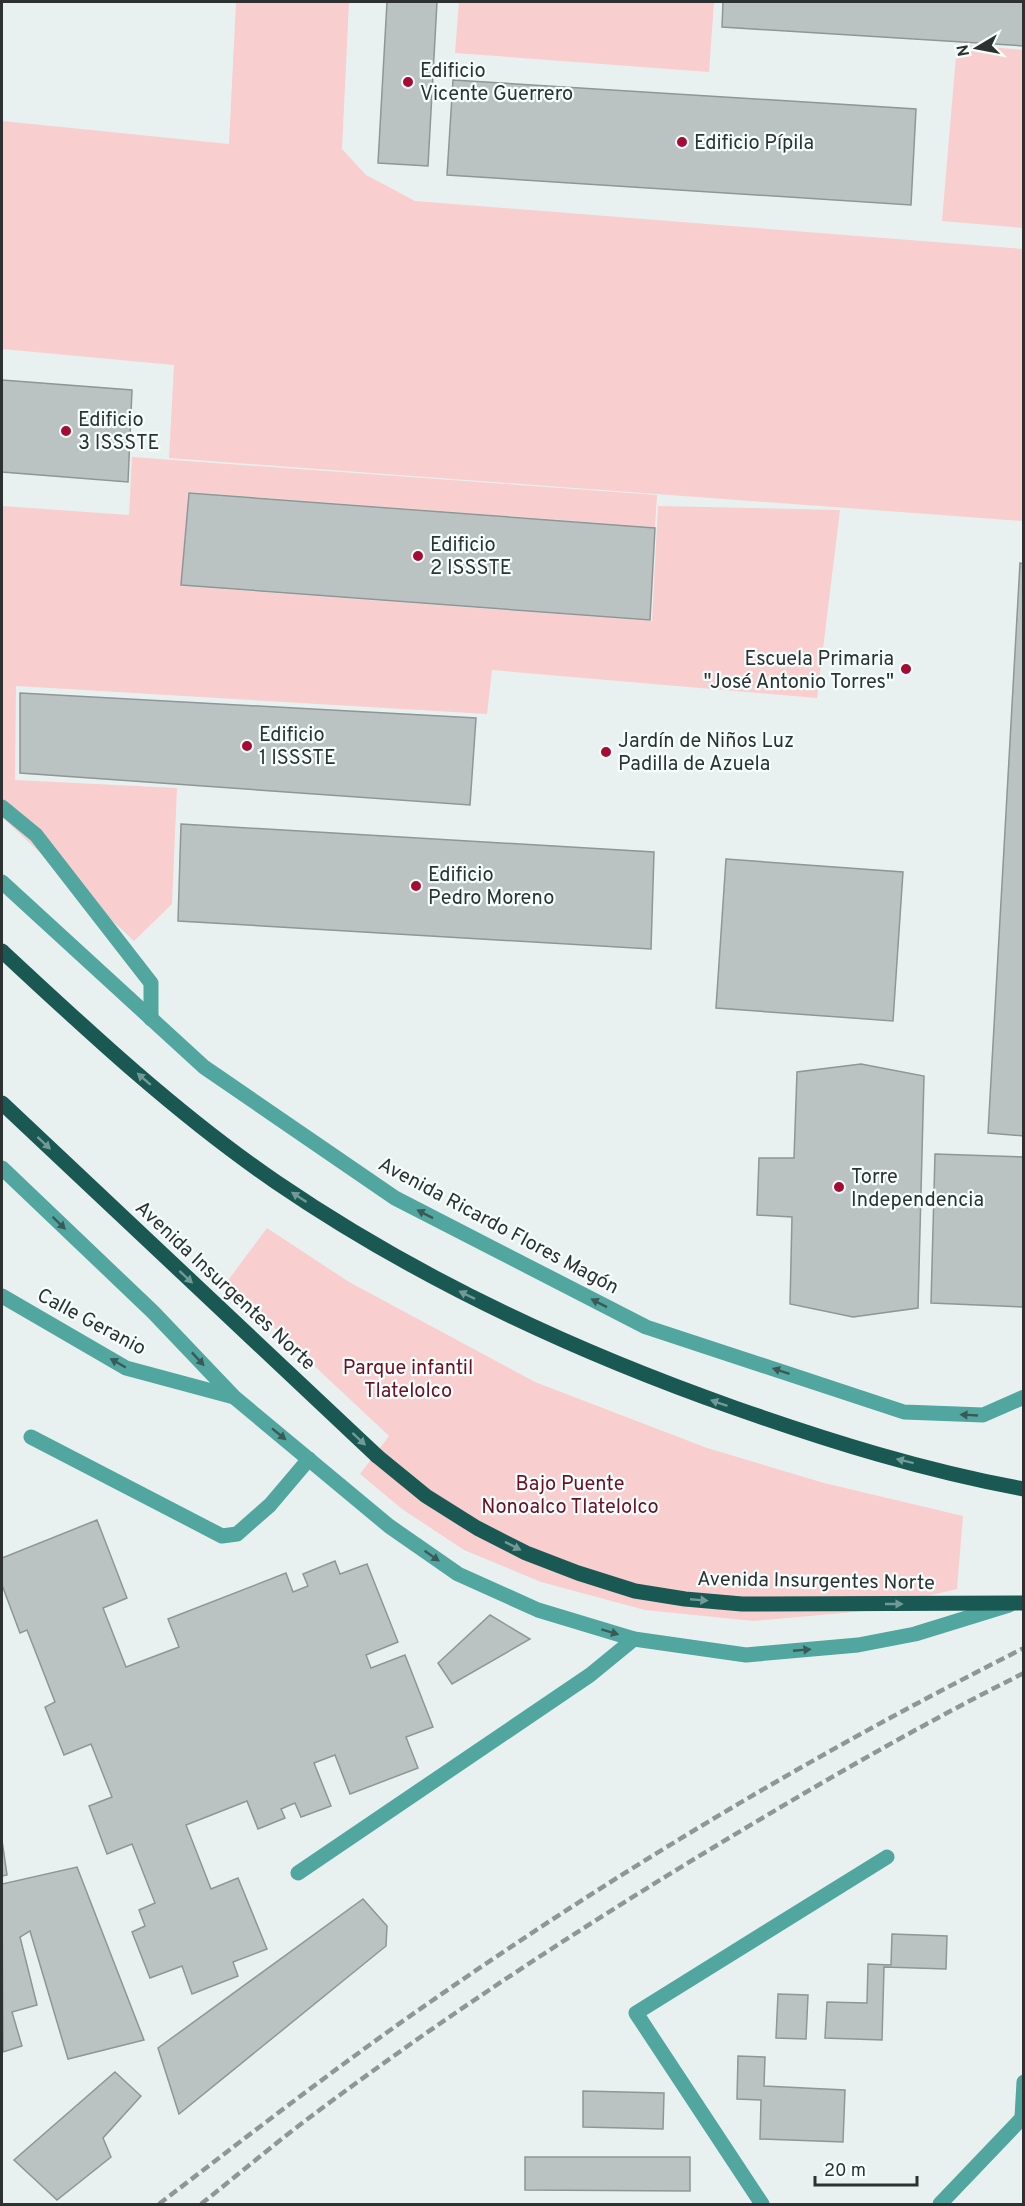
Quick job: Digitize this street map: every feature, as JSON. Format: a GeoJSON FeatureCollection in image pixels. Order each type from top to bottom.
{"type":"FeatureCollection","features":[{"type":"Feature","properties":{"kind":"main road"},"geometry":{"type":"LineString","coordinates":[[2,951],[78,1021],[204,1130],[276,1182],[369,1242],[436,1280],[584,1349],[788,1427],[884,1456],[1023,1489]]}},
{"type":"Feature","properties":{"kind":"main road","name":"Avenida Insurgentes Norte"},"geometry":{"type":"LineString","coordinates":[[2,1103],[377,1456],[426,1496],[487,1533],[526,1553],[635,1591],[685,1599],[742,1604],[1023,1602]]}},
{"type":"Feature","properties":{"kind":"street"},"geometry":{"type":"LineString","coordinates":[[2,807],[36,835],[152,983],[152,1019]]}},
{"type":"Feature","properties":{"kind":"street","name":"Avenida Ricardo Flores Magón"},"geometry":{"type":"LineString","coordinates":[[2,882],[204,1067],[395,1198],[646,1327],[904,1412],[982,1415],[1023,1397]]}},
{"type":"Feature","properties":{"kind":"street","name":"Avenida Insurgentes Norte"},"geometry":{"type":"LineString","coordinates":[[2,1168],[153,1312],[234,1397],[389,1526],[458,1574],[537,1610],[634,1639],[746,1655],[858,1645],[915,1634],[1023,1602]]}},
{"type":"Feature","properties":{"kind":"street","name":"Calle Geranio"},"geometry":{"type":"LineString","coordinates":[[2,1296],[126,1368],[234,1397]]}},
{"type":"Feature","properties":{"kind":"street"},"geometry":{"type":"LineString","coordinates":[[31,1437],[222,1536],[237,1534],[245,1527],[270,1504],[309,1459]]}},
{"type":"Feature","properties":{"kind":"street"},"geometry":{"type":"LineString","coordinates":[[298,1873],[590,1675],[634,1639]]}},
{"type":"Feature","properties":{"kind":"street"},"geometry":{"type":"LineString","coordinates":[[762,2205],[636,2013],[887,1857]]}},
{"type":"Feature","properties":{"kind":"street"},"geometry":{"type":"LineString","coordinates":[[940,2205],[1023,2117],[1023,2082]]}},
{"type":"Feature","properties":{"kind":"green space"},"geometry":{"type":"Polygon","coordinates":[[[236,2],[349,2],[342,149],[366,175],[415,201],[1023,249],[1023,521],[169,458],[174,365],[2,349],[2,121],[229,144],[236,2]]]}},
{"type":"Feature","properties":{"kind":"green space"},"geometry":{"type":"Polygon","coordinates":[[[459,2],[714,2],[709,72],[455,53],[459,2]]]}},
{"type":"Feature","properties":{"kind":"green space"},"geometry":{"type":"Polygon","coordinates":[[[957,44],[1023,50],[1023,228],[942,221],[957,44]]]}},
{"type":"Feature","properties":{"kind":"green space"},"geometry":{"type":"Polygon","coordinates":[[[132,457],[657,495],[655,527],[188,492],[181,586],[652,621],[658,506],[840,510],[817,698],[492,670],[487,714],[16,686],[15,780],[177,788],[172,904],[134,941],[2,817],[2,506],[129,515],[132,457]]]}},
{"type":"Feature","properties":{"kind":"green space","name":"Bajo Puente Nonoalco Tlatelolco"},"geometry":{"type":"Polygon","coordinates":[[[267,1228],[349,1282],[535,1382],[707,1448],[824,1483],[963,1516],[957,1589],[865,1611],[754,1621],[645,1610],[541,1582],[464,1550],[402,1509],[360,1474],[389,1436],[226,1283],[267,1228]]]}},
{"type":"Feature","properties":{"kind":"building","name":"Edificio Vicente Guerrero"},"geometry":{"type":"Polygon","coordinates":[[[387,2],[437,2],[428,166],[378,163],[387,2]]]}},
{"type":"Feature","properties":{"kind":"building"},"geometry":{"type":"Polygon","coordinates":[[[723,2],[1024,2],[1024,46],[722,27],[723,2]]]}},
{"type":"Feature","properties":{"kind":"building","name":"Edificio Pípila"},"geometry":{"type":"Polygon","coordinates":[[[453,80],[916,109],[911,205],[447,175],[453,80]]]}},
{"type":"Feature","properties":{"kind":"building","name":"Edificio 3 ISSSTE"},"geometry":{"type":"Polygon","coordinates":[[[2,380],[132,390],[128,482],[2,472],[2,380]]]}},
{"type":"Feature","properties":{"kind":"building","name":"Edificio 2 ISSSTE"},"geometry":{"type":"Polygon","coordinates":[[[189,493],[655,528],[650,620],[181,585],[189,493]]]}},
{"type":"Feature","properties":{"kind":"building"},"geometry":{"type":"Polygon","coordinates":[[[1020,563],[1024,564],[1024,1136],[988,1133],[1020,563]]]}},
{"type":"Feature","properties":{"kind":"building","name":"Edificio 1 ISSSTE"},"geometry":{"type":"Polygon","coordinates":[[[20,693],[476,718],[470,805],[20,773],[20,693]]]}},
{"type":"Feature","properties":{"kind":"building","name":"Edificio Pedro Moreno"},"geometry":{"type":"Polygon","coordinates":[[[181,824],[654,852],[651,949],[178,921],[181,824]]]}},
{"type":"Feature","properties":{"kind":"building"},"geometry":{"type":"Polygon","coordinates":[[[726,859],[903,872],[893,1021],[716,1008],[726,859]]]}},
{"type":"Feature","properties":{"kind":"building","name":"Torre Independencia"},"geometry":{"type":"Polygon","coordinates":[[[861,1064],[924,1076],[918,1308],[853,1317],[790,1304],[792,1217],[757,1215],[759,1158],[794,1158],[797,1072],[861,1064]]]}},
{"type":"Feature","properties":{"kind":"building"},"geometry":{"type":"Polygon","coordinates":[[[935,1154],[1024,1157],[1024,1307],[931,1303],[935,1154]]]}},
{"type":"Feature","properties":{"kind":"building"},"geometry":{"type":"Polygon","coordinates":[[[97,1520],[127,1598],[103,1608],[126,1667],[179,1647],[168,1619],[286,1573],[293,1592],[308,1586],[303,1574],[335,1561],[340,1574],[367,1564],[398,1642],[366,1655],[371,1668],[405,1655],[433,1727],[406,1737],[418,1768],[350,1794],[335,1755],[314,1763],[331,1806],[301,1817],[295,1803],[281,1809],[285,1818],[258,1829],[247,1801],[186,1825],[211,1889],[238,1878],[267,1949],[233,1962],[238,1976],[192,1994],[182,1966],[150,1978],[132,1932],[145,1926],[139,1910],[155,1903],[132,1844],[107,1854],[89,1806],[112,1797],[91,1744],[64,1755],[45,1707],[55,1702],[27,1630],[20,1633],[2,1585],[2,1558],[97,1520]]]}},
{"type":"Feature","properties":{"kind":"building"},"geometry":{"type":"Polygon","coordinates":[[[490,1615],[530,1639],[452,1684],[438,1663],[490,1615]]]}},
{"type":"Feature","properties":{"kind":"building"},"geometry":{"type":"Polygon","coordinates":[[[2,1840],[7,1875],[2,1876],[2,1840]]]}},
{"type":"Feature","properties":{"kind":"building"},"geometry":{"type":"Polygon","coordinates":[[[77,1867],[144,2040],[68,2059],[30,1931],[20,1937],[37,2005],[12,2012],[22,2046],[3,2052],[2,1884],[77,1867]]]}},
{"type":"Feature","properties":{"kind":"building"},"geometry":{"type":"Polygon","coordinates":[[[363,1899],[387,1926],[386,1946],[179,2114],[158,2048],[363,1899]]]}},
{"type":"Feature","properties":{"kind":"building"},"geometry":{"type":"Polygon","coordinates":[[[892,1934],[947,1936],[946,1969],[884,1967],[882,2040],[825,2038],[827,2002],[867,2003],[868,1964],[891,1965],[892,1934]]]}},
{"type":"Feature","properties":{"kind":"building"},"geometry":{"type":"Polygon","coordinates":[[[778,1994],[808,1995],[806,2039],[776,2038],[778,1994]]]}},
{"type":"Feature","properties":{"kind":"building"},"geometry":{"type":"Polygon","coordinates":[[[738,2056],[765,2057],[764,2086],[845,2090],[843,2142],[760,2139],[761,2100],[737,2099],[738,2056]]]}},
{"type":"Feature","properties":{"kind":"building"},"geometry":{"type":"Polygon","coordinates":[[[115,2072],[141,2096],[103,2138],[111,2157],[57,2200],[14,2160],[115,2072]]]}},
{"type":"Feature","properties":{"kind":"building"},"geometry":{"type":"Polygon","coordinates":[[[583,2091],[664,2093],[663,2129],[583,2127],[583,2091]]]}},
{"type":"Feature","properties":{"kind":"building"},"geometry":{"type":"Polygon","coordinates":[[[525,2157],[690,2157],[690,2191],[525,2190],[525,2157]]]}},
{"type":"Feature","properties":{"kind":"railway"},"geometry":{"type":"LineString","coordinates":[[159,2204],[294,2100],[398,2025],[576,1904],[796,1770],[947,1687],[1024,1648]]}},
{"type":"Feature","properties":{"kind":"railway"},"geometry":{"type":"LineString","coordinates":[[201,2204],[351,2087],[452,2015],[556,1946],[661,1879],[829,1779],[906,1735],[1024,1673]]}},
{"type":"Feature","properties":{"kind":"place","name":"Edificio Vicente Guerrero"},"geometry":{"type":"Point","coordinates":[408,82]}},
{"type":"Feature","properties":{"kind":"place","name":"Edificio Pípila"},"geometry":{"type":"Point","coordinates":[682,142]}},
{"type":"Feature","properties":{"kind":"place","name":"Edificio 3 ISSSTE"},"geometry":{"type":"Point","coordinates":[66,431]}},
{"type":"Feature","properties":{"kind":"place","name":"Edificio 2 ISSSTE"},"geometry":{"type":"Point","coordinates":[418,556]}},
{"type":"Feature","properties":{"kind":"place","name":"Escuela Primaria \"José Antonio Torres\""},"geometry":{"type":"Point","coordinates":[906,669]}},
{"type":"Feature","properties":{"kind":"place","name":"Edificio 1 ISSSTE"},"geometry":{"type":"Point","coordinates":[247,746]}},
{"type":"Feature","properties":{"kind":"place","name":"Jardín de Niños Luz Padilla de Azuela"},"geometry":{"type":"Point","coordinates":[606,752]}},
{"type":"Feature","properties":{"kind":"place","name":"Edificio Pedro Moreno"},"geometry":{"type":"Point","coordinates":[416,886]}},
{"type":"Feature","properties":{"kind":"place","name":"Torre Independencia"},"geometry":{"type":"Point","coordinates":[839,1187]}},
{"type":"Feature","properties":{"kind":"park label","name":"Parque infantil Tlatelolco"},"geometry":{"type":"Point","coordinates":[408,1378]}}]}
